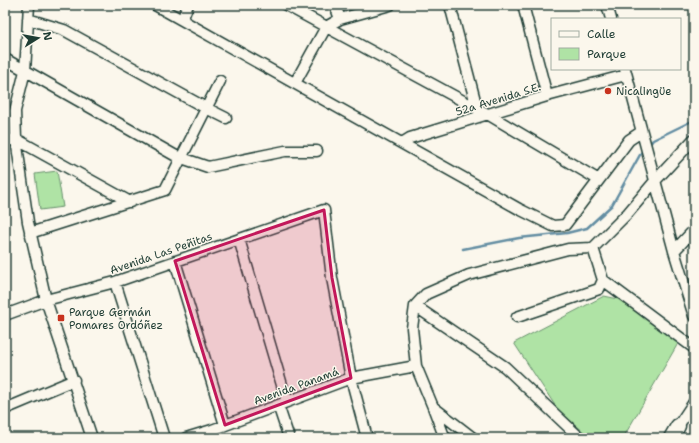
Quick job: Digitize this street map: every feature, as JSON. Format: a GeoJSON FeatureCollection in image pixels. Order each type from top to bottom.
{"type":"FeatureCollection","features":[{"type":"Feature","properties":{"kind":"street"},"geometry":{"type":"LineString","coordinates":[[29,5],[25,71],[15,111],[16,139],[30,233],[46,300],[74,380],[92,438]]}},
{"type":"Feature","properties":{"kind":"street"},"geometry":{"type":"LineString","coordinates":[[155,5],[519,209],[553,226],[565,225],[629,140],[641,132]]}},
{"type":"Feature","properties":{"kind":"street"},"geometry":{"type":"LineString","coordinates":[[182,20],[188,5]]}},
{"type":"Feature","properties":{"kind":"street"},"geometry":{"type":"LineString","coordinates":[[286,5],[477,108],[599,180]]}},
{"type":"Feature","properties":{"kind":"street"},"geometry":{"type":"LineString","coordinates":[[335,5],[340,19]]}},
{"type":"Feature","properties":{"kind":"street"},"geometry":{"type":"LineString","coordinates":[[295,83],[326,27],[340,19],[374,7],[390,5]]}},
{"type":"Feature","properties":{"kind":"street"},"geometry":{"type":"LineString","coordinates":[[450,5],[477,108]]}},
{"type":"Feature","properties":{"kind":"street"},"geometry":{"type":"LineString","coordinates":[[523,5],[547,96]]}},
{"type":"Feature","properties":{"kind":"street"},"geometry":{"type":"LineString","coordinates":[[607,5],[611,18]]}},
{"type":"Feature","properties":{"kind":"street"},"geometry":{"type":"LineString","coordinates":[[28,19],[64,30],[226,118]]}},
{"type":"Feature","properties":{"kind":"street"},"geometry":{"type":"LineString","coordinates":[[5,58],[25,71],[176,156],[208,167],[285,151],[317,151]]}},
{"type":"Feature","properties":{"kind":"street"},"geometry":{"type":"LineString","coordinates":[[626,72],[674,251],[694,316]]}},
{"type":"Feature","properties":{"kind":"street","name":"52a Avenida S.E."},"geometry":{"type":"LineString","coordinates":[[402,143],[410,138],[626,72]]}},
{"type":"Feature","properties":{"kind":"street"},"geometry":{"type":"LineString","coordinates":[[30,233],[165,190],[220,81]]}},
{"type":"Feature","properties":{"kind":"street"},"geometry":{"type":"LineString","coordinates":[[5,141],[16,139],[130,202]]}},
{"type":"Feature","properties":{"kind":"street"},"geometry":{"type":"LineString","coordinates":[[446,438],[416,366],[412,328],[415,306],[426,294],[469,275],[568,249],[593,248],[628,213],[694,139]]}},
{"type":"Feature","properties":{"kind":"street","name":"Avenida Las Peñitas"},"geometry":{"type":"LineString","coordinates":[[5,316],[46,300],[115,282],[175,260],[324,210],[332,278],[351,378]]}},
{"type":"Feature","properties":{"kind":"street"},"geometry":{"type":"LineString","coordinates":[[674,251],[694,230]]}},
{"type":"Feature","properties":{"kind":"street"},"geometry":{"type":"LineString","coordinates":[[239,239],[283,403],[289,438]]}},
{"type":"Feature","properties":{"kind":"street"},"geometry":{"type":"LineString","coordinates":[[593,248],[603,280],[694,348]]}},
{"type":"Feature","properties":{"kind":"street"},"geometry":{"type":"LineString","coordinates":[[175,260],[225,425]]}},
{"type":"Feature","properties":{"kind":"street"},"geometry":{"type":"LineString","coordinates":[[517,317],[599,289],[603,280]]}},
{"type":"Feature","properties":{"kind":"street"},"geometry":{"type":"LineString","coordinates":[[115,282],[164,438]]}},
{"type":"Feature","properties":{"kind":"street"},"geometry":{"type":"LineString","coordinates":[[415,306],[505,367],[580,438]]}},
{"type":"Feature","properties":{"kind":"street","name":"Avenida Panamá"},"geometry":{"type":"LineString","coordinates":[[186,438],[213,434],[225,425],[351,378],[416,366]]}},
{"type":"Feature","properties":{"kind":"street"},"geometry":{"type":"LineString","coordinates":[[351,378],[367,438]]}},
{"type":"Feature","properties":{"kind":"street"},"geometry":{"type":"LineString","coordinates":[[5,409],[74,380]]}},
{"type":"Feature","properties":{"kind":"street"},"geometry":{"type":"LineString","coordinates":[[674,435],[694,402]]}},
{"type":"Feature","properties":{"kind":"street"},"geometry":{"type":"LineString","coordinates":[[433,407],[473,438]]}},
{"type":"Feature","properties":{"kind":"highlighted area"},"geometry":{"type":"Polygon","coordinates":[[[324,210],[332,278],[351,378],[225,425],[175,261],[324,210]]]}},
{"type":"Feature","properties":{"kind":"green space"},"geometry":{"type":"Polygon","coordinates":[[[57,171],[63,207],[40,210],[35,174],[57,171]]]}},
{"type":"Feature","properties":{"kind":"green space"},"geometry":{"type":"Polygon","coordinates":[[[604,296],[628,301],[680,340],[623,438],[591,438],[558,410],[514,343],[604,296]]]}},
{"type":"Feature","properties":{"kind":"waterway"},"geometry":{"type":"LineString","coordinates":[[649,145],[653,140],[694,120]]}},
{"type":"Feature","properties":{"kind":"waterway"},"geometry":{"type":"LineString","coordinates":[[463,249],[519,238],[567,233],[587,228],[612,205],[644,150]]}},
{"type":"Feature","properties":{"kind":"place","name":"Nicalingüe"},"geometry":{"type":"Point","coordinates":[608,91]}},
{"type":"Feature","properties":{"kind":"place","name":"Parque Germán Pomares Ordóñez"},"geometry":{"type":"Point","coordinates":[61,318]}}]}
